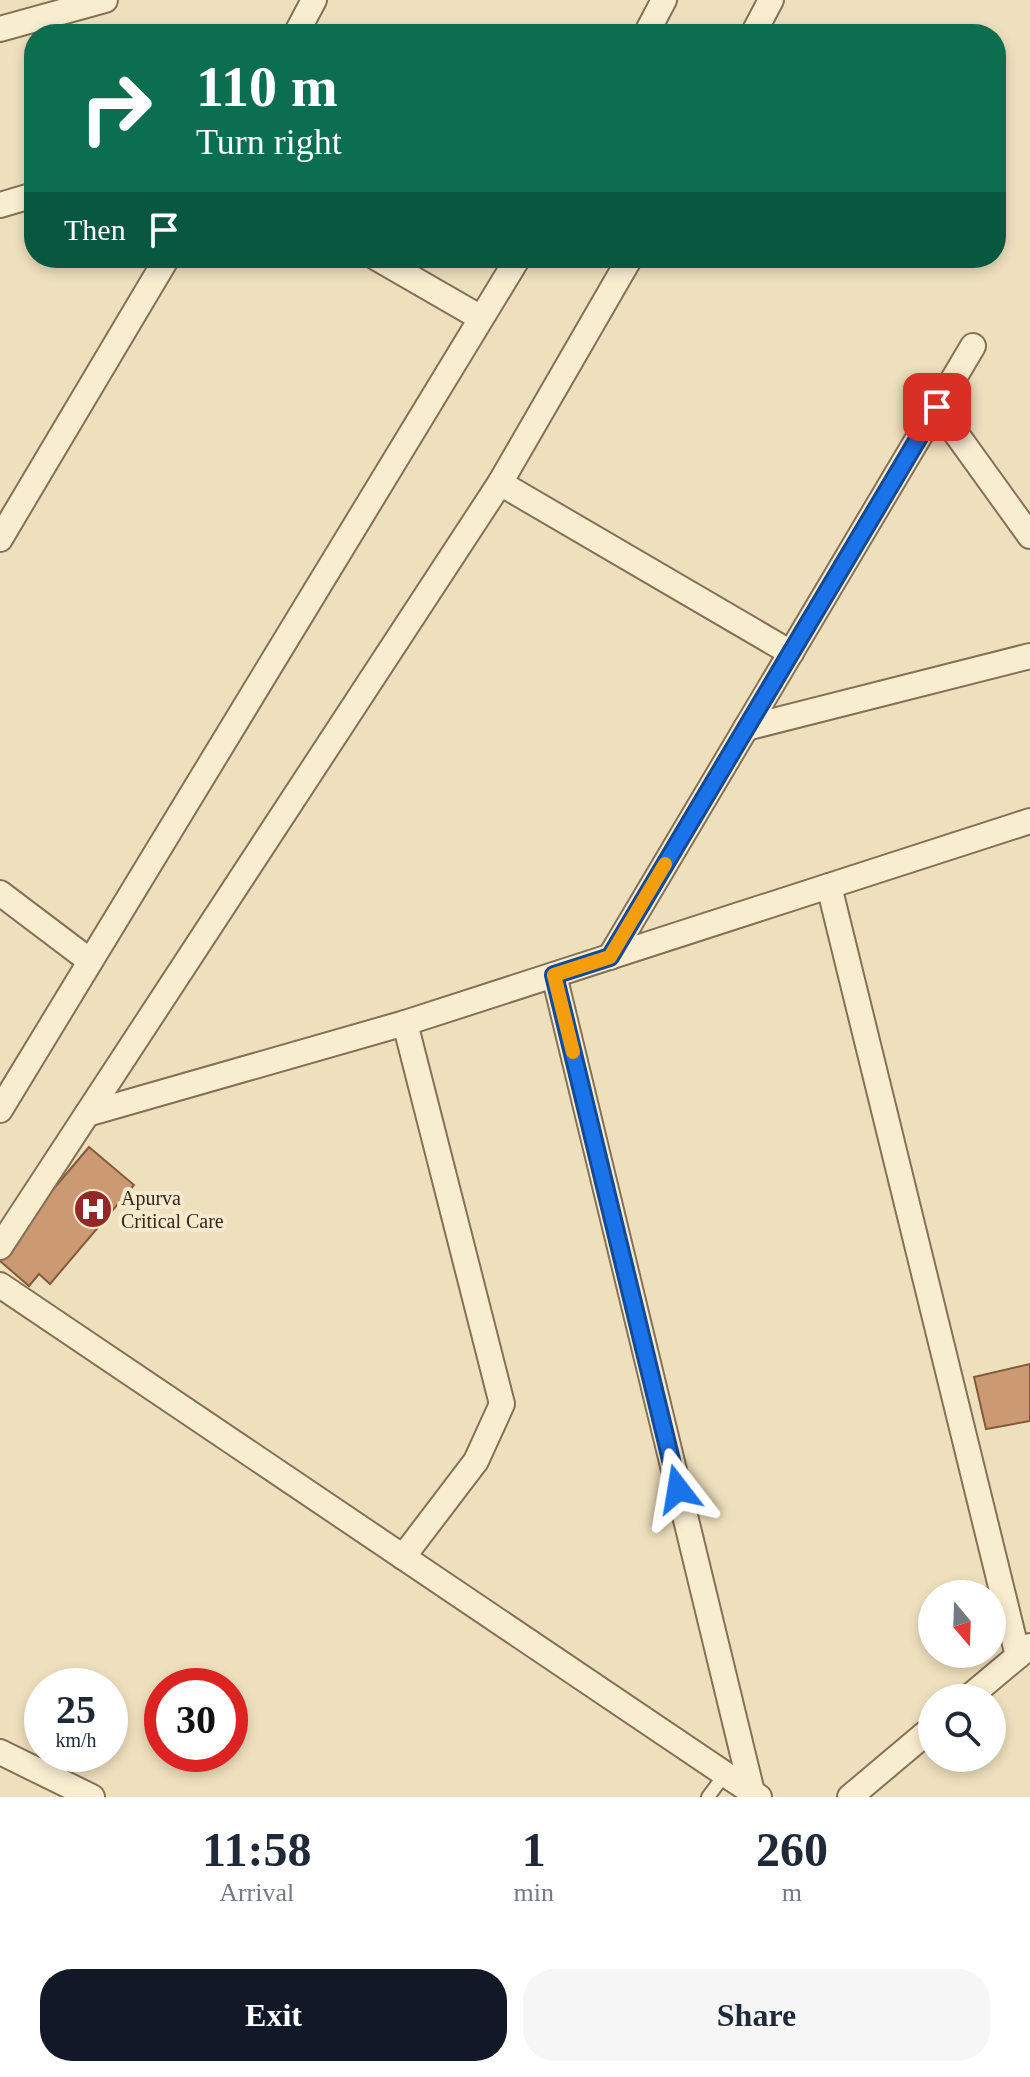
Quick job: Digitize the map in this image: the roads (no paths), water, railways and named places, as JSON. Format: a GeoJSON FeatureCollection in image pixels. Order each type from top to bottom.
{"type":"FeatureCollection","features":[{"type":"Feature","properties":{"kind":"street"},"geometry":{"type":"LineString","coordinates":[[0,29],[48,8],[105,0]]}},
{"type":"Feature","properties":{"kind":"street"},"geometry":{"type":"LineString","coordinates":[[301,24],[314,0]]}},
{"type":"Feature","properties":{"kind":"street"},"geometry":{"type":"LineString","coordinates":[[651,24],[664,0]]}},
{"type":"Feature","properties":{"kind":"street"},"geometry":{"type":"LineString","coordinates":[[758,24],[771,0]]}},
{"type":"Feature","properties":{"kind":"street"},"geometry":{"type":"LineString","coordinates":[[0,205],[24,198]]}},
{"type":"Feature","properties":{"kind":"street"},"geometry":{"type":"LineString","coordinates":[[0,539],[9,501],[160,268]]}},
{"type":"Feature","properties":{"kind":"street"},"geometry":{"type":"LineString","coordinates":[[394,268],[481,318]]}},
{"type":"Feature","properties":{"kind":"street"},"geometry":{"type":"LineString","coordinates":[[0,1110],[512,268]]}},
{"type":"Feature","properties":{"kind":"street"},"geometry":{"type":"LineString","coordinates":[[0,1247],[500,483],[624,268]]}},
{"type":"Feature","properties":{"kind":"street"},"geometry":{"type":"LineString","coordinates":[[610,957],[973,346]]}},
{"type":"Feature","properties":{"kind":"street"},"geometry":{"type":"LineString","coordinates":[[937,407],[1030,536]]}},
{"type":"Feature","properties":{"kind":"street"},"geometry":{"type":"LineString","coordinates":[[500,483],[791,653]]}},
{"type":"Feature","properties":{"kind":"street"},"geometry":{"type":"LineString","coordinates":[[746,728],[1030,656]]}},
{"type":"Feature","properties":{"kind":"street"},"geometry":{"type":"LineString","coordinates":[[87,1114],[405,1023],[1030,821]]}},
{"type":"Feature","properties":{"kind":"street"},"geometry":{"type":"LineString","coordinates":[[829,886],[1024,1651],[985,1684]]}},
{"type":"Feature","properties":{"kind":"street"},"geometry":{"type":"LineString","coordinates":[[0,893],[90,961]]}},
{"type":"Feature","properties":{"kind":"street"},"geometry":{"type":"LineString","coordinates":[[554,975],[755,1795]]}},
{"type":"Feature","properties":{"kind":"street"},"geometry":{"type":"LineString","coordinates":[[403,1557],[476,1461],[502,1404],[405,1023]]}},
{"type":"Feature","properties":{"kind":"street"},"geometry":{"type":"LineString","coordinates":[[0,1285],[755,1795]]}},
{"type":"Feature","properties":{"kind":"street"},"geometry":{"type":"LineString","coordinates":[[850,1797],[918,1740]]}},
{"type":"Feature","properties":{"kind":"street"},"geometry":{"type":"LineString","coordinates":[[0,1752],[92,1797]]}},
{"type":"Feature","properties":{"kind":"lane"},"geometry":{"type":"LineString","coordinates":[[708,1797],[725,1774]]}},
{"type":"Feature","properties":{"kind":"place","name":"Apurva Critical Care"},"geometry":{"type":"Point","coordinates":[93,1209]}}]}
